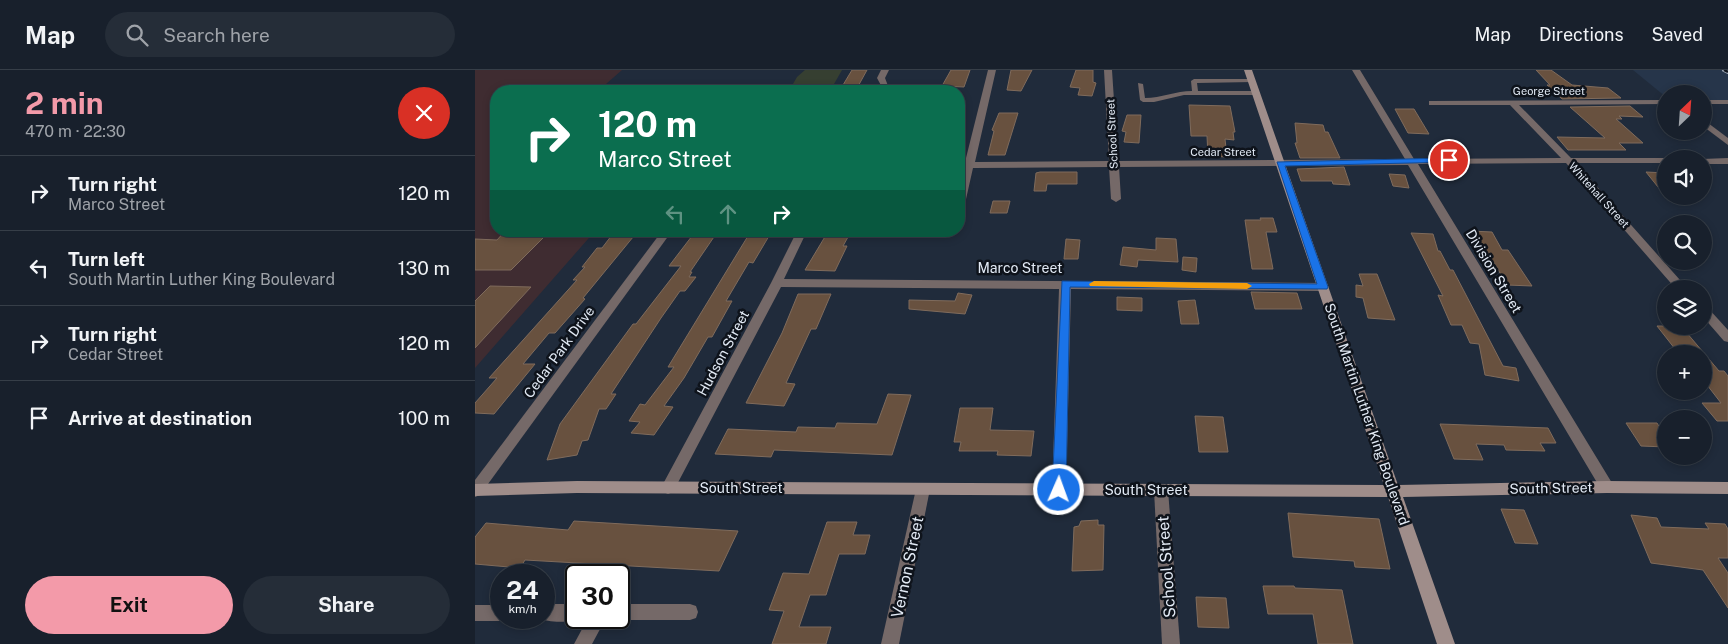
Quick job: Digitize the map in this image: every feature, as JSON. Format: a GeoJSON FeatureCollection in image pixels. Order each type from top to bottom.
{"type":"FeatureCollection","features":[{"type":"Feature","properties":{"kind":"street"},"geometry":{"type":"LineString","coordinates":[[884,85],[881,78],[885,70]]}},
{"type":"Feature","properties":{"kind":"street"},"geometry":{"type":"LineString","coordinates":[[965,185],[992,70]]}},
{"type":"Feature","properties":{"kind":"street","name":"School Street"},"geometry":{"type":"LineString","coordinates":[[1109,70],[1116,199]]}},
{"type":"Feature","properties":{"kind":"street","name":"Division Street"},"geometry":{"type":"LineString","coordinates":[[1356,70],[1607,487]]}},
{"type":"Feature","properties":{"kind":"street","name":"South Martin Luther King Boulevard"},"geometry":{"type":"LineString","coordinates":[[1250,75],[1446,644]]}},
{"type":"Feature","properties":{"kind":"street","name":"George Street"},"geometry":{"type":"LineString","coordinates":[[1432,103],[1657,102]]}},
{"type":"Feature","properties":{"kind":"street"},"geometry":{"type":"LineString","coordinates":[[1713,102],[1728,102]]}},
{"type":"Feature","properties":{"kind":"street","name":"Whitehall Street"},"geometry":{"type":"LineString","coordinates":[[1512,103],[1567,160],[1675,280]]}},
{"type":"Feature","properties":{"kind":"street"},"geometry":{"type":"LineString","coordinates":[[1713,130],[1728,142]]}},
{"type":"Feature","properties":{"kind":"street","name":"Cedar Street"},"geometry":{"type":"LineString","coordinates":[[965,165],[1657,160]]}},
{"type":"Feature","properties":{"kind":"street"},"geometry":{"type":"LineString","coordinates":[[1712,161],[1728,161]]}},
{"type":"Feature","properties":{"kind":"street","name":"Cedar Park Drive"},"geometry":{"type":"LineString","coordinates":[[475,491],[663,237]]}},
{"type":"Feature","properties":{"kind":"street","name":"Hudson Street"},"geometry":{"type":"LineString","coordinates":[[668,488],[777,283],[799,237]]}},
{"type":"Feature","properties":{"kind":"street","name":"Marco Street"},"geometry":{"type":"LineString","coordinates":[[777,283],[1323,287]]}},
{"type":"Feature","properties":{"kind":"street"},"geometry":{"type":"LineString","coordinates":[[1059,490],[1065,284]]}},
{"type":"Feature","properties":{"kind":"street"},"geometry":{"type":"LineString","coordinates":[[1712,320],[1728,338]]}},
{"type":"Feature","properties":{"kind":"street","name":"South Street"},"geometry":{"type":"LineString","coordinates":[[475,491],[668,488],[1394,491],[1607,487],[1728,488]]}},
{"type":"Feature","properties":{"kind":"street","name":"Vernon Street"},"geometry":{"type":"LineString","coordinates":[[890,644],[923,489]]}},
{"type":"Feature","properties":{"kind":"street","name":"School Street"},"geometry":{"type":"LineString","coordinates":[[1161,490],[1171,644]]}},
{"type":"Feature","properties":{"kind":"street"},"geometry":{"type":"LineString","coordinates":[[630,612],[690,612]]}},
{"type":"Feature","properties":{"kind":"street"},"geometry":{"type":"LineString","coordinates":[[475,613],[490,613]]}},
{"type":"Feature","properties":{"kind":"street"},"geometry":{"type":"LineString","coordinates":[[583,644],[591,629]]}},
{"type":"Feature","properties":{"kind":"lane"},"geometry":{"type":"LineString","coordinates":[[1195,93],[1194,81],[1250,75]]}},
{"type":"Feature","properties":{"kind":"lane"},"geometry":{"type":"LineString","coordinates":[[1140,84],[1143,100],[1155,100],[1184,93],[1256,93]]}},
{"type":"Feature","properties":{"kind":"shaded area"},"geometry":{"type":"Polygon","coordinates":[[[475,70],[622,70],[605,85],[490,85],[490,237],[590,237],[475,368],[475,70]]]}},
{"type":"Feature","properties":{"kind":"shaded area"},"geometry":{"type":"Polygon","coordinates":[[[1633,70],[1728,70],[1728,100],[1713,100],[1713,85],[1657,85],[1657,90],[1633,70]]]}},
{"type":"Feature","properties":{"kind":"green space"},"geometry":{"type":"Polygon","coordinates":[[[805,70],[842,70],[833,85],[792,85],[797,77],[805,70]]]}},
{"type":"Feature","properties":{"kind":"building"},"geometry":{"type":"Polygon","coordinates":[[[852,70],[867,70],[859,85],[843,85],[852,70]]]}},
{"type":"Feature","properties":{"kind":"building"},"geometry":{"type":"Polygon","coordinates":[[[951,70],[970,70],[965,85],[943,85],[951,70]]]}},
{"type":"Feature","properties":{"kind":"building"},"geometry":{"type":"Polygon","coordinates":[[[1011,70],[1032,70],[1021,91],[1007,90],[1011,70]]]}},
{"type":"Feature","properties":{"kind":"building"},"geometry":{"type":"Polygon","coordinates":[[[1076,70],[1093,70],[1093,82],[1096,83],[1092,96],[1078,95],[1080,88],[1070,87],[1076,70]]]}},
{"type":"Feature","properties":{"kind":"building"},"geometry":{"type":"Polygon","coordinates":[[[1536,70],[1551,70],[1572,85],[1608,88],[1621,98],[1562,99],[1547,85],[1550,85],[1536,70]]]}},
{"type":"Feature","properties":{"kind":"building"},"geometry":{"type":"Polygon","coordinates":[[[1189,105],[1230,106],[1235,132],[1233,132],[1234,140],[1225,139],[1227,157],[1208,156],[1207,136],[1191,136],[1189,105]]]}},
{"type":"Feature","properties":{"kind":"building"},"geometry":{"type":"Polygon","coordinates":[[[1630,106],[1643,117],[1619,116],[1622,119],[1616,119],[1643,143],[1619,143],[1626,150],[1568,150],[1557,137],[1605,138],[1570,107],[1630,106]]]}},
{"type":"Feature","properties":{"kind":"building"},"geometry":{"type":"Polygon","coordinates":[[[1395,109],[1414,109],[1429,134],[1408,133],[1395,109]]]}},
{"type":"Feature","properties":{"kind":"building"},"geometry":{"type":"Polygon","coordinates":[[[999,113],[1018,113],[1005,155],[988,155],[994,131],[992,130],[999,113]]]}},
{"type":"Feature","properties":{"kind":"building"},"geometry":{"type":"Polygon","coordinates":[[[1127,115],[1141,115],[1139,143],[1124,142],[1126,132],[1122,131],[1127,115]]]}},
{"type":"Feature","properties":{"kind":"building"},"geometry":{"type":"Polygon","coordinates":[[[1295,123],[1323,125],[1340,158],[1300,158],[1295,143],[1297,143],[1295,123]]]}},
{"type":"Feature","properties":{"kind":"building"},"geometry":{"type":"Polygon","coordinates":[[[1344,167],[1350,185],[1333,184],[1332,181],[1301,181],[1297,169],[1344,167]]]}},
{"type":"Feature","properties":{"kind":"building"},"geometry":{"type":"Polygon","coordinates":[[[1077,172],[1077,184],[1047,184],[1046,191],[1034,191],[1036,173],[1077,172]]]}},
{"type":"Feature","properties":{"kind":"building"},"geometry":{"type":"Polygon","coordinates":[[[1646,172],[1657,173],[1657,186],[1646,172]]]}},
{"type":"Feature","properties":{"kind":"building"},"geometry":{"type":"Polygon","coordinates":[[[1389,174],[1405,175],[1409,188],[1393,186],[1389,174]]]}},
{"type":"Feature","properties":{"kind":"building"},"geometry":{"type":"Polygon","coordinates":[[[993,201],[1010,201],[1007,213],[990,213],[993,201]]]}},
{"type":"Feature","properties":{"kind":"building"},"geometry":{"type":"Polygon","coordinates":[[[1260,218],[1273,218],[1277,232],[1266,232],[1273,269],[1252,269],[1245,220],[1261,220],[1260,218]]]}},
{"type":"Feature","properties":{"kind":"building"},"geometry":{"type":"Polygon","coordinates":[[[1470,231],[1492,232],[1502,250],[1508,250],[1532,286],[1507,285],[1493,261],[1489,261],[1470,231]]]}},
{"type":"Feature","properties":{"kind":"building"},"geometry":{"type":"Polygon","coordinates":[[[1411,233],[1433,234],[1438,251],[1440,251],[1450,270],[1453,270],[1503,366],[1516,368],[1519,381],[1485,375],[1479,344],[1470,343],[1462,325],[1451,325],[1438,295],[1443,296],[1411,233]]]}},
{"type":"Feature","properties":{"kind":"building"},"geometry":{"type":"Polygon","coordinates":[[[500,237],[544,237],[511,270],[475,270],[475,239],[497,240],[500,237]]]}},
{"type":"Feature","properties":{"kind":"building"},"geometry":{"type":"Polygon","coordinates":[[[610,237],[633,237],[583,298],[585,299],[555,333],[549,333],[523,364],[535,364],[494,414],[475,413],[475,403],[497,378],[489,378],[577,280],[573,280],[585,267],[582,267],[597,248],[602,248],[610,237]]]}},
{"type":"Feature","properties":{"kind":"building"},"geometry":{"type":"Polygon","coordinates":[[[691,237],[714,237],[690,272],[692,272],[689,277],[696,277],[685,291],[680,291],[661,318],[611,394],[616,394],[606,409],[599,409],[588,440],[582,441],[577,455],[547,460],[560,424],[633,324],[636,324],[681,266],[669,266],[691,237]]]}},
{"type":"Feature","properties":{"kind":"building"},"geometry":{"type":"Polygon","coordinates":[[[747,237],[768,237],[753,263],[749,262],[726,301],[732,301],[712,337],[708,337],[684,378],[664,406],[673,407],[654,435],[631,433],[640,422],[629,421],[640,404],[645,405],[674,367],[668,367],[747,237]]]}},
{"type":"Feature","properties":{"kind":"building"},"geometry":{"type":"Polygon","coordinates":[[[825,237],[848,237],[843,246],[847,246],[835,271],[805,270],[825,237]]]}},
{"type":"Feature","properties":{"kind":"building"},"geometry":{"type":"Polygon","coordinates":[[[1156,238],[1176,239],[1178,262],[1138,260],[1137,267],[1120,265],[1123,247],[1156,250],[1156,238]]]}},
{"type":"Feature","properties":{"kind":"building"},"geometry":{"type":"Polygon","coordinates":[[[1066,239],[1080,240],[1078,259],[1064,259],[1066,239]]]}},
{"type":"Feature","properties":{"kind":"building"},"geometry":{"type":"Polygon","coordinates":[[[1183,257],[1197,258],[1196,272],[1182,270],[1183,257]]]}},
{"type":"Feature","properties":{"kind":"building"},"geometry":{"type":"Polygon","coordinates":[[[1359,274],[1377,274],[1395,320],[1368,318],[1363,298],[1356,297],[1356,285],[1363,286],[1359,274]]]}},
{"type":"Feature","properties":{"kind":"building"},"geometry":{"type":"Polygon","coordinates":[[[490,286],[531,287],[475,348],[475,301],[490,286]]]}},
{"type":"Feature","properties":{"kind":"building"},"geometry":{"type":"Polygon","coordinates":[[[1251,292],[1297,293],[1302,309],[1255,309],[1251,292]]]}},
{"type":"Feature","properties":{"kind":"building"},"geometry":{"type":"Polygon","coordinates":[[[958,293],[972,295],[965,314],[909,309],[909,300],[955,301],[958,293]]]}},
{"type":"Feature","properties":{"kind":"building"},"geometry":{"type":"Polygon","coordinates":[[[798,294],[831,294],[816,329],[811,329],[786,383],[795,384],[784,406],[746,403],[782,333],[798,294]]]}},
{"type":"Feature","properties":{"kind":"building"},"geometry":{"type":"Polygon","coordinates":[[[1117,297],[1142,298],[1142,311],[1117,310],[1117,297]]]}},
{"type":"Feature","properties":{"kind":"building"},"geometry":{"type":"Polygon","coordinates":[[[1195,300],[1199,324],[1181,324],[1178,301],[1195,300]]]}},
{"type":"Feature","properties":{"kind":"building"},"geometry":{"type":"Polygon","coordinates":[[[1664,335],[1689,335],[1697,345],[1672,345],[1664,335]]]}},
{"type":"Feature","properties":{"kind":"building"},"geometry":{"type":"Polygon","coordinates":[[[1712,363],[1719,371],[1724,371],[1728,376],[1728,421],[1717,421],[1712,415],[1712,410],[1708,410],[1702,403],[1721,403],[1712,391],[1712,363]]]}},
{"type":"Feature","properties":{"kind":"building"},"geometry":{"type":"Polygon","coordinates":[[[888,394],[911,395],[892,455],[774,450],[771,457],[715,454],[728,429],[796,432],[798,427],[835,428],[837,423],[877,424],[888,394]]]}},
{"type":"Feature","properties":{"kind":"building"},"geometry":{"type":"Polygon","coordinates":[[[960,408],[993,408],[990,430],[1034,431],[1031,456],[997,455],[998,451],[959,451],[961,442],[954,442],[960,408]]]}},
{"type":"Feature","properties":{"kind":"building"},"geometry":{"type":"Polygon","coordinates":[[[1195,416],[1223,417],[1228,452],[1199,452],[1195,416]]]}},
{"type":"Feature","properties":{"kind":"building"},"geometry":{"type":"Polygon","coordinates":[[[1626,423],[1657,423],[1657,447],[1641,446],[1626,423]]]}},
{"type":"Feature","properties":{"kind":"building"},"geometry":{"type":"Polygon","coordinates":[[[1440,424],[1548,428],[1556,443],[1540,443],[1545,451],[1506,450],[1504,445],[1476,444],[1483,460],[1454,459],[1440,424]]]}},
{"type":"Feature","properties":{"kind":"building"},"geometry":{"type":"Polygon","coordinates":[[[1501,509],[1524,510],[1538,544],[1515,543],[1501,509]]]}},
{"type":"Feature","properties":{"kind":"building"},"geometry":{"type":"Polygon","coordinates":[[[1288,513],[1379,519],[1390,569],[1355,567],[1354,561],[1293,557],[1288,513]]]}},
{"type":"Feature","properties":{"kind":"building"},"geometry":{"type":"Polygon","coordinates":[[[1631,515],[1657,518],[1661,527],[1709,529],[1705,523],[1725,524],[1728,529],[1728,558],[1718,558],[1728,573],[1728,608],[1703,570],[1651,563],[1631,515]]]}},
{"type":"Feature","properties":{"kind":"building"},"geometry":{"type":"Polygon","coordinates":[[[1098,520],[1098,525],[1104,525],[1103,570],[1072,571],[1074,527],[1079,526],[1081,521],[1098,520]]]}},
{"type":"Feature","properties":{"kind":"building"},"geometry":{"type":"Polygon","coordinates":[[[574,521],[738,531],[719,571],[630,566],[630,564],[525,560],[522,564],[475,564],[475,537],[486,523],[568,530],[574,521]]]}},
{"type":"Feature","properties":{"kind":"building"},"geometry":{"type":"Polygon","coordinates":[[[827,522],[857,522],[853,535],[870,535],[865,554],[839,554],[826,595],[810,595],[799,627],[831,627],[826,644],[772,644],[784,611],[769,610],[783,573],[809,574],[827,522]]]}},
{"type":"Feature","properties":{"kind":"building"},"geometry":{"type":"Polygon","coordinates":[[[1263,586],[1294,586],[1295,588],[1342,590],[1353,644],[1318,644],[1313,614],[1268,614],[1263,586]]]}},
{"type":"Feature","properties":{"kind":"building"},"geometry":{"type":"Polygon","coordinates":[[[1196,597],[1226,598],[1229,628],[1198,627],[1196,597]]]}},
{"type":"Feature","properties":{"kind":"railway"},"geometry":{"type":"LineString","coordinates":[[1724,70],[1728,72]]}},
{"type":"Feature","properties":{"kind":"slow traffic"},"geometry":{"type":"LineString","coordinates":[[1094,284],[1247,286]]}},
{"type":"Feature","properties":{"kind":"route"},"geometry":{"type":"LineString","coordinates":[[1059,490],[1065,284],[1323,287],[1280,163],[1449,160]]}}]}
